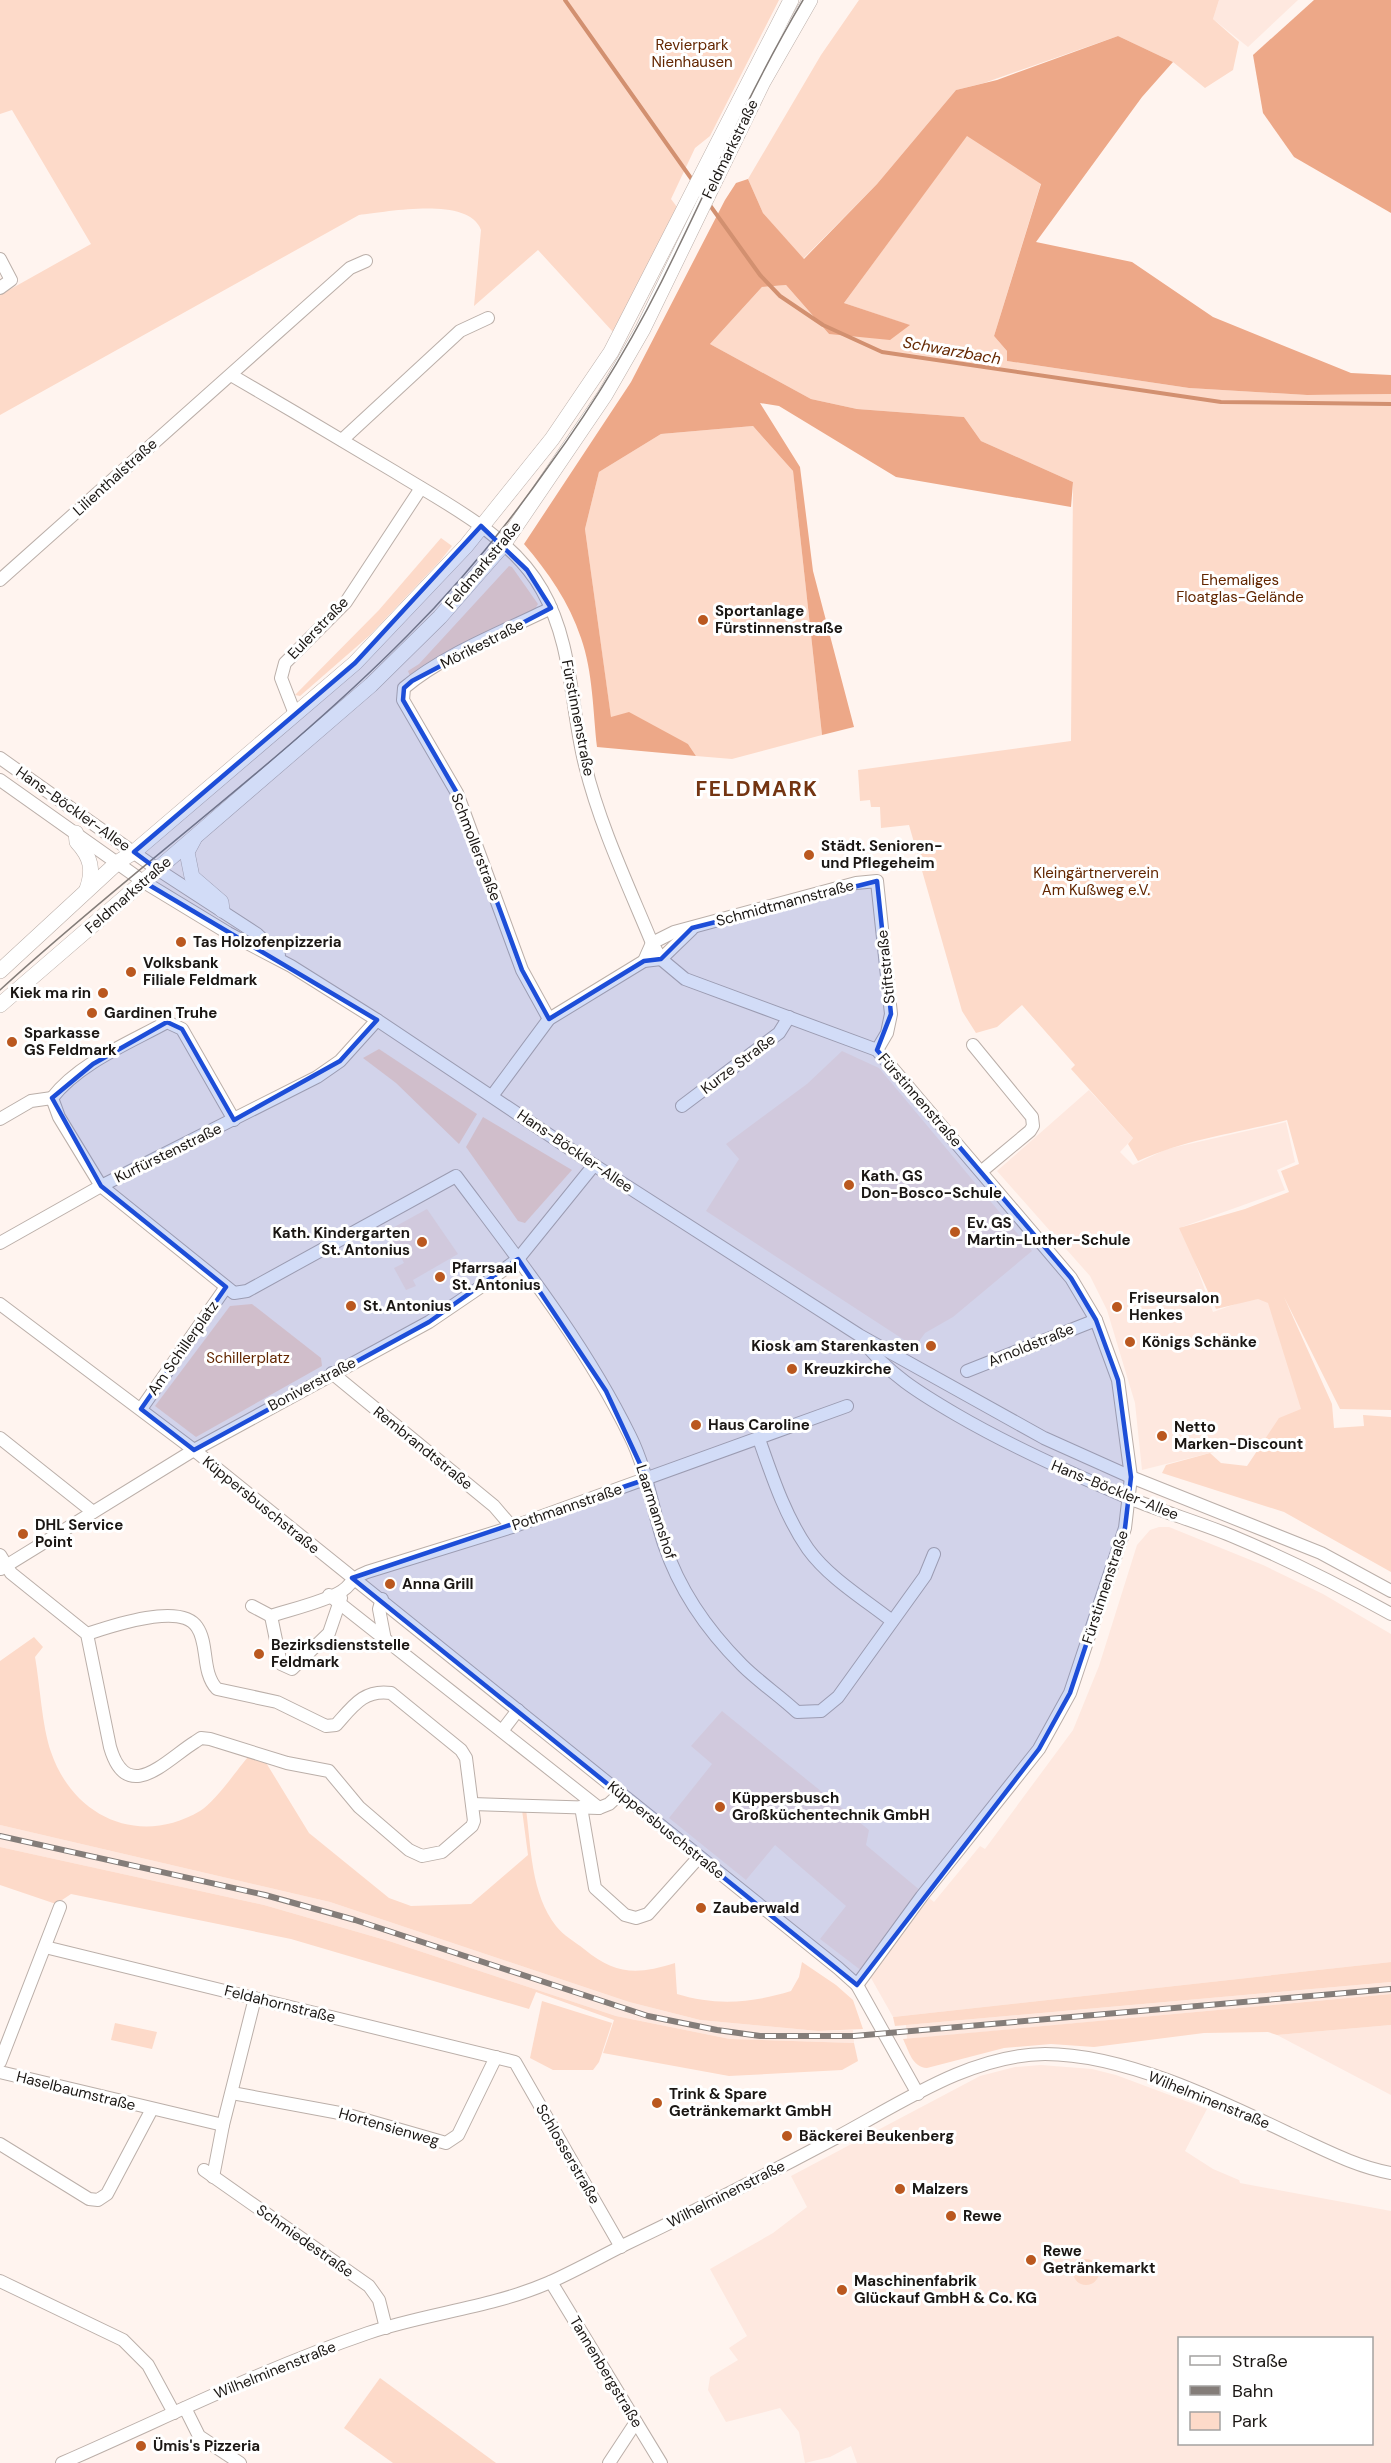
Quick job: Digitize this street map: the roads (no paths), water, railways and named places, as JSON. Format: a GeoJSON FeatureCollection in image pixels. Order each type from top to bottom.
{"type":"FeatureCollection","features":[{"type":"Feature","properties":{"kind":"main road","name":"Feldmarkstraße"},"geometry":{"type":"LineString","coordinates":[[0,971],[118,862],[134,852],[363,655],[423,593],[482,526],[552,439],[593,382],[630,315],[790,0]]}},
{"type":"Feature","properties":{"kind":"main road","name":"Feldmarkstraße"},"geometry":{"type":"LineString","coordinates":[[0,1005],[379,678],[440,617],[503,545],[605,394],[643,329],[763,81],[810,0]]}},
{"type":"Feature","properties":{"kind":"main road"},"geometry":{"type":"LineString","coordinates":[[76,833],[77,842],[87,853],[90,863],[92,877],[87,890]]}},
{"type":"Feature","properties":{"kind":"main road"},"geometry":{"type":"LineString","coordinates":[[196,835],[187,852],[192,877],[221,902],[222,910]]}},
{"type":"Feature","properties":{"kind":"street"},"geometry":{"type":"LineString","coordinates":[[0,259],[11,280],[0,288]]}},
{"type":"Feature","properties":{"kind":"street","name":"Lilienthalstraße"},"geometry":{"type":"LineString","coordinates":[[0,580],[350,268],[366,261]]}},
{"type":"Feature","properties":{"kind":"street"},"geometry":{"type":"LineString","coordinates":[[342,440],[460,332],[488,318]]}},
{"type":"Feature","properties":{"kind":"street"},"geometry":{"type":"LineString","coordinates":[[231,375],[482,526]]}},
{"type":"Feature","properties":{"kind":"street","name":"Eulerstraße"},"geometry":{"type":"LineString","coordinates":[[295,714],[281,678],[285,663],[346,602],[421,488]]}},
{"type":"Feature","properties":{"kind":"street","name":"Fürstinnenstraße"},"geometry":{"type":"LineString","coordinates":[[482,526],[503,545],[542,588],[551,608],[565,646],[585,765],[609,838],[652,943],[661,958],[685,980],[876,1050],[982,1171],[1071,1278],[1096,1320],[1118,1380],[1131,1477],[1130,1498],[1125,1528],[1070,1693],[1039,1749],[922,1896],[857,1985]]}},
{"type":"Feature","properties":{"kind":"street","name":"Mörikestraße"},"geometry":{"type":"LineString","coordinates":[[412,681],[551,608]]}},
{"type":"Feature","properties":{"kind":"street","name":"Schmollerstraße"},"geometry":{"type":"LineString","coordinates":[[412,681],[404,688],[403,700],[457,793],[522,969],[549,1019]]}},
{"type":"Feature","properties":{"kind":"street","name":"Hans-Böckler-Allee"},"geometry":{"type":"LineString","coordinates":[[0,758],[157,869],[256,934],[291,966]]}},
{"type":"Feature","properties":{"kind":"street","name":"Hans-Böckler-Allee"},"geometry":{"type":"LineString","coordinates":[[0,780],[144,882],[228,933],[291,966],[594,1165],[859,1335],[1044,1438],[1131,1477],[1321,1553],[1391,1591]]}},
{"type":"Feature","properties":{"kind":"street","name":"Schmidtmannstraße"},"geometry":{"type":"LineString","coordinates":[[652,943],[674,932],[856,883],[877,881]]}},
{"type":"Feature","properties":{"kind":"street","name":"Stiftstraße"},"geometry":{"type":"LineString","coordinates":[[876,1050],[887,1033],[891,1014],[877,881]]}},
{"type":"Feature","properties":{"kind":"street","name":"Schmidtmannstraße"},"geometry":{"type":"LineString","coordinates":[[661,958],[692,928]]}},
{"type":"Feature","properties":{"kind":"street"},"geometry":{"type":"LineString","coordinates":[[644,962],[652,943]]}},
{"type":"Feature","properties":{"kind":"street"},"geometry":{"type":"LineString","coordinates":[[492,1096],[549,1019],[644,962],[661,958]]}},
{"type":"Feature","properties":{"kind":"street","name":"Kurze Straße"},"geometry":{"type":"LineString","coordinates":[[682,1106],[779,1033],[789,1017]]}},
{"type":"Feature","properties":{"kind":"street","name":"Kurfürstenstraße"},"geometry":{"type":"LineString","coordinates":[[0,1244],[101,1186],[286,1094],[340,1061],[376,1020]]}},
{"type":"Feature","properties":{"kind":"street","name":"Kurfürstenstraße"},"geometry":{"type":"LineString","coordinates":[[0,1119],[31,1101],[52,1098],[59,1089],[93,1064],[167,1022],[182,1029],[234,1120]]}},
{"type":"Feature","properties":{"kind":"street"},"geometry":{"type":"LineString","coordinates":[[973,1045],[1033,1121],[1030,1131],[982,1171]]}},
{"type":"Feature","properties":{"kind":"street","name":"Kurfürstenstraße"},"geometry":{"type":"LineString","coordinates":[[52,1098],[59,1116],[101,1186]]}},
{"type":"Feature","properties":{"kind":"street","name":"Boniverstraße"},"geometry":{"type":"LineString","coordinates":[[3,1568],[194,1450],[429,1322],[518,1259],[594,1165]]}},
{"type":"Feature","properties":{"kind":"street","name":"Laarmannshof"},"geometry":{"type":"LineString","coordinates":[[225,1287],[234,1293],[247,1291],[456,1176],[518,1259],[606,1391],[631,1437],[646,1479],[664,1545],[686,1593],[715,1637],[744,1667],[797,1712],[821,1711],[838,1697],[925,1576],[934,1554]]}},
{"type":"Feature","properties":{"kind":"street"},"geometry":{"type":"LineString","coordinates":[[101,1186],[225,1287]]}},
{"type":"Feature","properties":{"kind":"street","name":"Am Schillerplatz"},"geometry":{"type":"LineString","coordinates":[[141,1409],[225,1287]]}},
{"type":"Feature","properties":{"kind":"street","name":"Küppersbuschstraße"},"geometry":{"type":"LineString","coordinates":[[0,1304],[141,1409],[352,1578],[382,1599],[857,1985],[918,2094]]}},
{"type":"Feature","properties":{"kind":"street","name":"Arnoldstraße"},"geometry":{"type":"LineString","coordinates":[[967,1371],[1096,1320]]}},
{"type":"Feature","properties":{"kind":"street","name":"Hans-Böckler-Allee"},"geometry":{"type":"LineString","coordinates":[[859,1335],[875,1358],[910,1386],[1029,1454],[1130,1498],[1264,1549],[1329,1579],[1391,1614]]}},
{"type":"Feature","properties":{"kind":"street"},"geometry":{"type":"LineString","coordinates":[[910,1386],[920,1370]]}},
{"type":"Feature","properties":{"kind":"street","name":"Rembrandtstraße"},"geometry":{"type":"LineString","coordinates":[[332,1373],[494,1506],[512,1527]]}},
{"type":"Feature","properties":{"kind":"street","name":"Pothmannstraße"},"geometry":{"type":"LineString","coordinates":[[352,1578],[512,1527],[847,1406]]}},
{"type":"Feature","properties":{"kind":"street"},"geometry":{"type":"LineString","coordinates":[[0,1438],[93,1512]]}},
{"type":"Feature","properties":{"kind":"street"},"geometry":{"type":"LineString","coordinates":[[759,1439],[774,1483],[808,1549],[829,1570],[892,1621]]}},
{"type":"Feature","properties":{"kind":"street"},"geometry":{"type":"LineString","coordinates":[[0,1555],[3,1568],[87,1634],[114,1763],[122,1770],[139,1776],[150,1775],[180,1751],[201,1738],[287,1763],[329,1771],[359,1808],[409,1850],[422,1856],[442,1852],[472,1826],[472,1804],[466,1758],[462,1750],[391,1693],[377,1691],[362,1696],[336,1725],[326,1726],[277,1702],[217,1689],[209,1677],[198,1627],[185,1617],[170,1614],[87,1634]]}},
{"type":"Feature","properties":{"kind":"street"},"geometry":{"type":"LineString","coordinates":[[271,1616],[281,1664],[292,1669],[329,1633],[343,1591],[352,1578]]}},
{"type":"Feature","properties":{"kind":"street"},"geometry":{"type":"LineString","coordinates":[[252,1606],[271,1616],[343,1591]]}},
{"type":"Feature","properties":{"kind":"street","name":"Küppersbuschstraße"},"geometry":{"type":"LineString","coordinates":[[329,1595],[599,1808]]}},
{"type":"Feature","properties":{"kind":"street"},"geometry":{"type":"LineString","coordinates":[[382,1599],[379,1609],[385,1640]]}},
{"type":"Feature","properties":{"kind":"street"},"geometry":{"type":"LineString","coordinates":[[502,1731],[518,1710]]}},
{"type":"Feature","properties":{"kind":"street"},"geometry":{"type":"LineString","coordinates":[[472,1804],[599,1808],[609,1804],[621,1792]]}},
{"type":"Feature","properties":{"kind":"street"},"geometry":{"type":"LineString","coordinates":[[581,1807],[595,1888],[625,1915],[636,1918],[648,1914],[699,1857]]}},
{"type":"Feature","properties":{"kind":"street"},"geometry":{"type":"LineString","coordinates":[[0,2062],[60,1907]]}},
{"type":"Feature","properties":{"kind":"street","name":"Feldahornstraße"},"geometry":{"type":"LineString","coordinates":[[45,1947],[515,2062]]}},
{"type":"Feature","properties":{"kind":"street"},"geometry":{"type":"LineString","coordinates":[[223,2125],[255,1998]]}},
{"type":"Feature","properties":{"kind":"street","name":"Wilhelminenstraße"},"geometry":{"type":"LineString","coordinates":[[62,2463],[305,2356],[386,2328],[486,2304],[551,2282],[918,2094],[974,2067],[995,2060],[1047,2054],[1090,2059],[1155,2077],[1199,2092],[1335,2155],[1375,2170],[1391,2173]]}},
{"type":"Feature","properties":{"kind":"street","name":"Hortensienweg"},"geometry":{"type":"LineString","coordinates":[[232,2093],[345,2114],[446,2143],[458,2135],[496,2057]]}},
{"type":"Feature","properties":{"kind":"street","name":"Schlosserstraße"},"geometry":{"type":"LineString","coordinates":[[515,2062],[621,2247]]}},
{"type":"Feature","properties":{"kind":"street","name":"Haselbaumstraße"},"geometry":{"type":"LineString","coordinates":[[0,2072],[223,2125]]}},
{"type":"Feature","properties":{"kind":"street","name":"Haselbaumstraße"},"geometry":{"type":"LineString","coordinates":[[0,2144],[89,2199],[98,2200],[107,2194],[152,2109]]}},
{"type":"Feature","properties":{"kind":"street","name":"Schmiedestraße"},"geometry":{"type":"LineString","coordinates":[[223,2125],[208,2173],[369,2286],[379,2300],[386,2328]]}},
{"type":"Feature","properties":{"kind":"street"},"geometry":{"type":"LineString","coordinates":[[0,2281],[123,2340],[148,2365],[199,2436],[240,2463]]}},
{"type":"Feature","properties":{"kind":"street","name":"Tannenbergstraße"},"geometry":{"type":"LineString","coordinates":[[551,2282],[661,2463]]}},
{"type":"Feature","properties":{"kind":"street"},"geometry":{"type":"LineString","coordinates":[[609,2463],[636,2422]]}},
{"type":"Feature","properties":{"kind":"waterway","name":"Schwarzbach"},"geometry":{"type":"LineString","coordinates":[[565,0],[693,181]]}},
{"type":"Feature","properties":{"kind":"waterway","name":"Schwarzbach"},"geometry":{"type":"LineString","coordinates":[[709,204],[760,275],[780,296],[823,325],[882,352],[1221,402],[1391,404]]}},
{"type":"Feature","properties":{"kind":"tram line"},"geometry":{"type":"LineString","coordinates":[[0,990],[50,945],[257,772],[358,683],[426,616],[499,533],[584,415],[634,334],[753,92],[803,0]]}},
{"type":"Feature","properties":{"kind":"railway"},"geometry":{"type":"LineString","coordinates":[[0,1836],[265,1895],[355,1920],[648,2016],[760,2036],[854,2036],[1391,1989]]}},
{"type":"Feature","properties":{"kind":"place","name":"Sportanlage Fürstinnenstraße"},"geometry":{"type":"Point","coordinates":[703,620]}},
{"type":"Feature","properties":{"kind":"place","name":"Städt. Senioren- und Pflegeheim"},"geometry":{"type":"Point","coordinates":[809,855]}},
{"type":"Feature","properties":{"kind":"place","name":"Tas Holzofenpizzeria"},"geometry":{"type":"Point","coordinates":[181,942]}},
{"type":"Feature","properties":{"kind":"place","name":"Volksbank Filiale Feldmark"},"geometry":{"type":"Point","coordinates":[131,972]}},
{"type":"Feature","properties":{"kind":"place","name":"Kiek ma rin"},"geometry":{"type":"Point","coordinates":[103,993]}},
{"type":"Feature","properties":{"kind":"place","name":"Gardinen Truhe"},"geometry":{"type":"Point","coordinates":[92,1013]}},
{"type":"Feature","properties":{"kind":"place","name":"Sparkasse GS Feldmark"},"geometry":{"type":"Point","coordinates":[12,1042]}},
{"type":"Feature","properties":{"kind":"place","name":"Kath. GS Don-Bosco-Schule"},"geometry":{"type":"Point","coordinates":[849,1185]}},
{"type":"Feature","properties":{"kind":"place","name":"Ev. GS Martin-Luther-Schule"},"geometry":{"type":"Point","coordinates":[955,1232]}},
{"type":"Feature","properties":{"kind":"place","name":"Kath. Kindergarten St. Antonius"},"geometry":{"type":"Point","coordinates":[422,1242]}},
{"type":"Feature","properties":{"kind":"place","name":"Pfarrsaal St. Antonius"},"geometry":{"type":"Point","coordinates":[440,1277]}},
{"type":"Feature","properties":{"kind":"place","name":"St. Antonius"},"geometry":{"type":"Point","coordinates":[351,1306]}},
{"type":"Feature","properties":{"kind":"place","name":"Friseursalon Henkes"},"geometry":{"type":"Point","coordinates":[1117,1307]}},
{"type":"Feature","properties":{"kind":"place","name":"Königs Schänke"},"geometry":{"type":"Point","coordinates":[1130,1342]}},
{"type":"Feature","properties":{"kind":"place","name":"Kiosk am Starenkasten"},"geometry":{"type":"Point","coordinates":[931,1346]}},
{"type":"Feature","properties":{"kind":"place","name":"Kreuzkirche"},"geometry":{"type":"Point","coordinates":[792,1369]}},
{"type":"Feature","properties":{"kind":"place","name":"Haus Caroline"},"geometry":{"type":"Point","coordinates":[696,1425]}},
{"type":"Feature","properties":{"kind":"place","name":"Netto Marken-Discount"},"geometry":{"type":"Point","coordinates":[1162,1436]}},
{"type":"Feature","properties":{"kind":"place","name":"DHL Service Point"},"geometry":{"type":"Point","coordinates":[23,1534]}},
{"type":"Feature","properties":{"kind":"place","name":"Anna Grill"},"geometry":{"type":"Point","coordinates":[390,1584]}},
{"type":"Feature","properties":{"kind":"place","name":"Bezirksdienststelle Feldmark"},"geometry":{"type":"Point","coordinates":[259,1654]}},
{"type":"Feature","properties":{"kind":"place","name":"Küppersbusch Großküchentechnik GmbH"},"geometry":{"type":"Point","coordinates":[720,1807]}},
{"type":"Feature","properties":{"kind":"place","name":"Zauberwald"},"geometry":{"type":"Point","coordinates":[701,1908]}},
{"type":"Feature","properties":{"kind":"place","name":"Trink & Spare Getränkemarkt GmbH"},"geometry":{"type":"Point","coordinates":[657,2103]}},
{"type":"Feature","properties":{"kind":"place","name":"Bäckerei Beukenberg"},"geometry":{"type":"Point","coordinates":[787,2136]}},
{"type":"Feature","properties":{"kind":"place","name":"Malzers"},"geometry":{"type":"Point","coordinates":[900,2189]}},
{"type":"Feature","properties":{"kind":"place","name":"Rewe"},"geometry":{"type":"Point","coordinates":[951,2216]}},
{"type":"Feature","properties":{"kind":"place","name":"Rewe Getränkemarkt"},"geometry":{"type":"Point","coordinates":[1031,2260]}},
{"type":"Feature","properties":{"kind":"place","name":"Maschinenfabrik Glückauf GmbH & Co. KG"},"geometry":{"type":"Point","coordinates":[842,2290]}},
{"type":"Feature","properties":{"kind":"place","name":"Ümis's Pizzeria"},"geometry":{"type":"Point","coordinates":[141,2446]}},
{"type":"Feature","properties":{"kind":"district","name":"FELDMARK"},"geometry":{"type":"Point","coordinates":[757,789]}},
{"type":"Feature","properties":{"kind":"park label","name":"Revierpark Nienhausen"},"geometry":{"type":"Point","coordinates":[692,54]}},
{"type":"Feature","properties":{"kind":"park label","name":"Ehemaliges Floatglas-Gelände"},"geometry":{"type":"Point","coordinates":[1240,588]}},
{"type":"Feature","properties":{"kind":"park label","name":"Kleingärtnerverein Am Kußweg e.V."},"geometry":{"type":"Point","coordinates":[1096,882]}},
{"type":"Feature","properties":{"kind":"park label","name":"Schillerplatz"},"geometry":{"type":"Point","coordinates":[248,1358]}}]}
